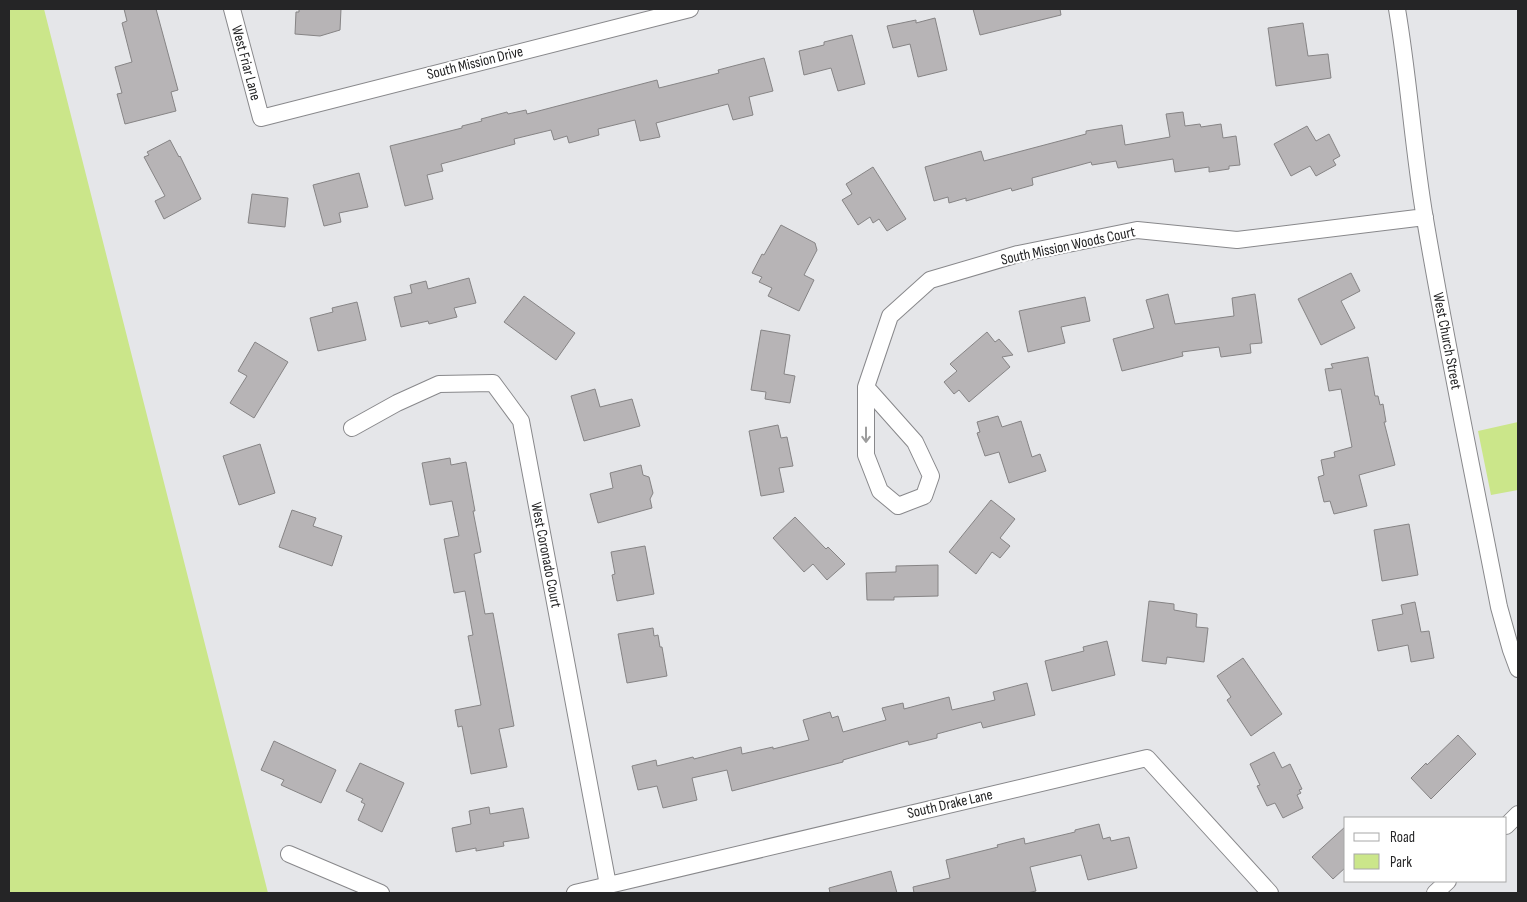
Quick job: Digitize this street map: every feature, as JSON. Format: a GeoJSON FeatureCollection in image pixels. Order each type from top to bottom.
{"type":"FeatureCollection","features":[{"type":"Feature","properties":{"kind":"street","name":"West Friar Lane"},"geometry":{"type":"LineString","coordinates":[[232,9],[260,118]]}},
{"type":"Feature","properties":{"kind":"street","name":"South Mission Drive"},"geometry":{"type":"LineString","coordinates":[[260,118],[690,9]]}},
{"type":"Feature","properties":{"kind":"street","name":"West Church Street"},"geometry":{"type":"LineString","coordinates":[[1397,9],[1405,54],[1425,217],[1445,333],[1499,607],[1518,669]]}},
{"type":"Feature","properties":{"kind":"street","name":"South Mission Woods Court"},"geometry":{"type":"LineString","coordinates":[[866,387],[915,442],[932,476],[924,496],[898,506],[880,491],[866,455],[866,387],[890,316],[930,280],[1018,254],[1138,230],[1237,240],[1425,217]]}},
{"type":"Feature","properties":{"kind":"street","name":"West Coronado Court"},"geometry":{"type":"LineString","coordinates":[[352,428],[397,403],[439,384],[493,383],[521,421],[608,885]]}},
{"type":"Feature","properties":{"kind":"street","name":"South Drake Lane"},"geometry":{"type":"LineString","coordinates":[[576,893],[1147,758],[1270,893]]}},
{"type":"Feature","properties":{"kind":"street"},"geometry":{"type":"LineString","coordinates":[[1507,825],[1518,814]]}},
{"type":"Feature","properties":{"kind":"street"},"geometry":{"type":"LineString","coordinates":[[289,854],[381,893]]}},
{"type":"Feature","properties":{"kind":"street"},"geometry":{"type":"LineString","coordinates":[[1435,893],[1447,882]]}},
{"type":"Feature","properties":{"kind":"green space"},"geometry":{"type":"Polygon","coordinates":[[[9,9],[44,9],[268,893],[9,893],[9,9]]]}},
{"type":"Feature","properties":{"kind":"green space"},"geometry":{"type":"Polygon","coordinates":[[[1518,422],[1518,490],[1491,495],[1478,431],[1518,422]]]}},
{"type":"Feature","properties":{"kind":"building"},"geometry":{"type":"Polygon","coordinates":[[[124,9],[156,9],[178,90],[171,92],[176,111],[125,124],[117,94],[122,93],[115,67],[132,62],[122,23],[127,21],[124,9]]]}},
{"type":"Feature","properties":{"kind":"building"},"geometry":{"type":"Polygon","coordinates":[[[299,9],[341,9],[340,30],[320,36],[295,34],[296,12],[299,12],[299,9]]]}},
{"type":"Feature","properties":{"kind":"building"},"geometry":{"type":"Polygon","coordinates":[[[973,9],[1060,9],[1061,15],[980,35],[973,9]]]}},
{"type":"Feature","properties":{"kind":"building"},"geometry":{"type":"Polygon","coordinates":[[[935,18],[947,70],[918,77],[910,44],[893,48],[887,26],[916,20],[916,23],[935,18]]]}},
{"type":"Feature","properties":{"kind":"building"},"geometry":{"type":"Polygon","coordinates":[[[1303,23],[1308,56],[1328,54],[1331,78],[1276,86],[1268,28],[1303,23]]]}},
{"type":"Feature","properties":{"kind":"building"},"geometry":{"type":"Polygon","coordinates":[[[852,35],[865,84],[838,91],[831,68],[804,75],[799,51],[852,35]]]}},
{"type":"Feature","properties":{"kind":"building"},"geometry":{"type":"Polygon","coordinates":[[[764,58],[773,91],[749,97],[753,115],[733,120],[728,104],[656,123],[660,137],[640,141],[635,120],[598,129],[599,135],[569,143],[567,136],[554,140],[551,130],[514,139],[515,144],[441,164],[443,171],[427,175],[433,199],[405,206],[390,146],[462,128],[462,126],[482,121],[481,119],[507,112],[508,114],[526,110],[527,114],[657,80],[659,88],[719,73],[718,70],[764,58]]]}},
{"type":"Feature","properties":{"kind":"building"},"geometry":{"type":"Polygon","coordinates":[[[1183,112],[1185,126],[1200,124],[1201,127],[1221,124],[1223,138],[1236,136],[1240,165],[1209,172],[1209,167],[1175,172],[1173,159],[1118,168],[1116,161],[1092,165],[1091,162],[1032,178],[1033,185],[1012,191],[1011,188],[966,201],[966,198],[949,203],[948,197],[934,201],[925,167],[981,151],[984,161],[1086,134],[1086,131],[1122,125],[1125,145],[1170,137],[1166,114],[1183,112]]]}},
{"type":"Feature","properties":{"kind":"building"},"geometry":{"type":"Polygon","coordinates":[[[1307,126],[1316,141],[1329,134],[1340,156],[1333,160],[1336,165],[1316,176],[1310,166],[1291,176],[1274,144],[1307,126]]]}},
{"type":"Feature","properties":{"kind":"building"},"geometry":{"type":"Polygon","coordinates":[[[170,140],[201,199],[164,219],[155,201],[165,196],[144,157],[149,155],[147,152],[170,140]]]}},
{"type":"Feature","properties":{"kind":"building"},"geometry":{"type":"Polygon","coordinates":[[[873,167],[906,219],[887,231],[879,219],[873,223],[870,217],[858,225],[842,200],[852,194],[846,184],[873,167]]]}},
{"type":"Feature","properties":{"kind":"building"},"geometry":{"type":"Polygon","coordinates":[[[359,173],[368,207],[339,213],[341,222],[324,226],[313,185],[359,173]]]}},
{"type":"Feature","properties":{"kind":"building"},"geometry":{"type":"Polygon","coordinates":[[[252,194],[288,198],[285,227],[248,223],[252,194]]]}},
{"type":"Feature","properties":{"kind":"building"},"geometry":{"type":"Polygon","coordinates":[[[781,225],[815,243],[817,250],[804,275],[814,280],[799,311],[768,296],[772,288],[759,282],[762,277],[752,273],[781,225]]]}},
{"type":"Feature","properties":{"kind":"building"},"geometry":{"type":"Polygon","coordinates":[[[1351,273],[1360,291],[1341,301],[1355,328],[1321,345],[1298,299],[1351,273]]]}},
{"type":"Feature","properties":{"kind":"building"},"geometry":{"type":"Polygon","coordinates":[[[469,278],[476,303],[454,308],[457,317],[429,324],[428,321],[401,327],[394,297],[412,293],[410,285],[426,281],[428,289],[469,278]]]}},
{"type":"Feature","properties":{"kind":"building"},"geometry":{"type":"Polygon","coordinates":[[[1168,294],[1175,324],[1234,316],[1232,298],[1255,294],[1262,343],[1250,344],[1251,353],[1221,357],[1219,347],[1182,352],[1183,356],[1122,371],[1113,339],[1154,328],[1146,300],[1168,294]]]}},
{"type":"Feature","properties":{"kind":"building"},"geometry":{"type":"Polygon","coordinates":[[[524,296],[575,333],[556,360],[504,322],[524,296]]]}},
{"type":"Feature","properties":{"kind":"building"},"geometry":{"type":"Polygon","coordinates":[[[1085,297],[1090,321],[1061,327],[1065,343],[1028,352],[1019,311],[1085,297]]]}},
{"type":"Feature","properties":{"kind":"building"},"geometry":{"type":"Polygon","coordinates":[[[357,302],[366,340],[318,351],[310,318],[333,312],[332,308],[357,302]]]}},
{"type":"Feature","properties":{"kind":"building"},"geometry":{"type":"Polygon","coordinates":[[[761,330],[790,335],[784,374],[795,376],[790,403],[765,399],[766,392],[751,390],[761,330]]]}},
{"type":"Feature","properties":{"kind":"building"},"geometry":{"type":"Polygon","coordinates":[[[987,332],[995,342],[999,339],[1013,355],[1002,357],[1010,367],[969,402],[959,390],[954,394],[944,382],[957,371],[950,364],[987,332]]]}},
{"type":"Feature","properties":{"kind":"building"},"geometry":{"type":"Polygon","coordinates":[[[255,342],[288,362],[254,418],[230,403],[247,376],[238,371],[255,342]]]}},
{"type":"Feature","properties":{"kind":"building"},"geometry":{"type":"Polygon","coordinates":[[[1368,357],[1375,396],[1378,396],[1380,405],[1383,404],[1386,422],[1384,422],[1395,465],[1359,475],[1367,506],[1334,514],[1330,501],[1324,502],[1318,477],[1324,475],[1321,460],[1335,457],[1334,452],[1352,447],[1341,389],[1329,391],[1325,369],[1333,368],[1331,364],[1368,357]]]}},
{"type":"Feature","properties":{"kind":"building"},"geometry":{"type":"Polygon","coordinates":[[[595,389],[600,407],[632,399],[640,426],[584,441],[571,396],[595,389]]]}},
{"type":"Feature","properties":{"kind":"building"},"geometry":{"type":"Polygon","coordinates":[[[998,416],[1002,427],[1021,421],[1032,457],[1040,454],[1046,471],[1009,483],[999,452],[985,456],[977,433],[980,432],[977,422],[998,416]]]}},
{"type":"Feature","properties":{"kind":"building"},"geometry":{"type":"Polygon","coordinates":[[[778,425],[781,438],[787,437],[793,466],[779,468],[784,492],[761,496],[749,431],[778,425]]]}},
{"type":"Feature","properties":{"kind":"building"},"geometry":{"type":"Polygon","coordinates":[[[260,444],[275,493],[239,505],[223,456],[260,444]]]}},
{"type":"Feature","properties":{"kind":"building"},"geometry":{"type":"Polygon","coordinates":[[[450,458],[451,465],[466,462],[481,552],[474,554],[485,614],[493,613],[514,726],[499,729],[507,767],[471,774],[462,726],[458,727],[455,710],[481,705],[468,636],[473,635],[465,591],[454,593],[444,539],[459,536],[452,501],[430,505],[422,463],[450,458]]]}},
{"type":"Feature","properties":{"kind":"building"},"geometry":{"type":"Polygon","coordinates":[[[641,465],[643,475],[649,477],[653,493],[650,499],[652,508],[598,523],[590,494],[613,488],[610,473],[641,465]]]}},
{"type":"Feature","properties":{"kind":"building"},"geometry":{"type":"Polygon","coordinates":[[[991,500],[1015,519],[1000,538],[1010,546],[1000,558],[992,552],[976,574],[949,552],[991,500]]]}},
{"type":"Feature","properties":{"kind":"building"},"geometry":{"type":"Polygon","coordinates":[[[292,510],[316,518],[313,526],[342,536],[332,566],[279,547],[292,510]]]}},
{"type":"Feature","properties":{"kind":"building"},"geometry":{"type":"Polygon","coordinates":[[[795,517],[826,549],[828,547],[845,564],[827,580],[813,564],[804,572],[773,538],[795,517]]]}},
{"type":"Feature","properties":{"kind":"building"},"geometry":{"type":"Polygon","coordinates":[[[1409,524],[1418,575],[1382,581],[1374,530],[1409,524]]]}},
{"type":"Feature","properties":{"kind":"building"},"geometry":{"type":"Polygon","coordinates":[[[645,546],[654,594],[617,601],[612,575],[615,574],[611,552],[645,546]]]}},
{"type":"Feature","properties":{"kind":"building"},"geometry":{"type":"Polygon","coordinates":[[[938,565],[938,596],[894,597],[894,600],[867,600],[866,573],[896,572],[896,566],[938,565]]]}},
{"type":"Feature","properties":{"kind":"building"},"geometry":{"type":"Polygon","coordinates":[[[1149,601],[1174,604],[1174,610],[1197,614],[1196,627],[1208,628],[1204,662],[1167,657],[1166,664],[1142,661],[1149,601]]]}},
{"type":"Feature","properties":{"kind":"building"},"geometry":{"type":"Polygon","coordinates":[[[1415,602],[1421,632],[1429,631],[1434,658],[1411,662],[1408,645],[1378,651],[1372,620],[1403,614],[1401,605],[1415,602]]]}},
{"type":"Feature","properties":{"kind":"building"},"geometry":{"type":"Polygon","coordinates":[[[653,628],[654,636],[658,635],[660,647],[662,647],[667,676],[627,683],[618,634],[653,628]]]}},
{"type":"Feature","properties":{"kind":"building"},"geometry":{"type":"Polygon","coordinates":[[[1107,641],[1115,675],[1052,691],[1045,661],[1084,651],[1083,647],[1107,641]]]}},
{"type":"Feature","properties":{"kind":"building"},"geometry":{"type":"Polygon","coordinates":[[[1243,658],[1282,714],[1251,736],[1227,700],[1231,697],[1217,676],[1243,658]]]}},
{"type":"Feature","properties":{"kind":"building"},"geometry":{"type":"Polygon","coordinates":[[[1027,683],[1035,715],[983,728],[981,722],[937,734],[937,738],[909,745],[908,741],[843,760],[843,762],[732,791],[727,770],[692,778],[697,800],[663,808],[657,786],[638,790],[632,766],[656,760],[657,766],[741,747],[742,754],[773,747],[773,749],[809,740],[803,720],[830,712],[832,718],[838,716],[843,732],[886,720],[882,708],[903,703],[904,709],[949,697],[952,710],[995,700],[993,692],[1027,683]]]}},
{"type":"Feature","properties":{"kind":"building"},"geometry":{"type":"Polygon","coordinates":[[[1458,735],[1476,754],[1431,799],[1411,778],[1458,735]]]}},
{"type":"Feature","properties":{"kind":"building"},"geometry":{"type":"Polygon","coordinates":[[[274,741],[336,770],[321,803],[281,785],[284,780],[261,770],[274,741]]]}},
{"type":"Feature","properties":{"kind":"building"},"geometry":{"type":"Polygon","coordinates":[[[1274,752],[1282,768],[1290,764],[1302,789],[1299,790],[1301,793],[1297,795],[1303,808],[1283,818],[1275,803],[1267,806],[1257,786],[1260,785],[1250,764],[1274,752]]]}},
{"type":"Feature","properties":{"kind":"building"},"geometry":{"type":"Polygon","coordinates":[[[360,763],[404,783],[382,832],[358,820],[365,804],[361,802],[363,799],[346,791],[360,763]]]}},
{"type":"Feature","properties":{"kind":"building"},"geometry":{"type":"Polygon","coordinates":[[[489,807],[490,814],[523,808],[529,838],[503,842],[504,846],[456,852],[452,828],[471,824],[469,811],[489,807]]]}},
{"type":"Feature","properties":{"kind":"building"},"geometry":{"type":"Polygon","coordinates":[[[1099,824],[1103,839],[1110,837],[1111,841],[1129,837],[1137,868],[1088,880],[1081,855],[1030,867],[1036,891],[1027,893],[914,893],[913,887],[950,878],[946,860],[998,847],[997,845],[1024,838],[1025,844],[1099,824]]]}},
{"type":"Feature","properties":{"kind":"building"},"geometry":{"type":"Polygon","coordinates":[[[1344,828],[1344,869],[1333,879],[1312,857],[1344,828]]]}},
{"type":"Feature","properties":{"kind":"building"},"geometry":{"type":"Polygon","coordinates":[[[891,871],[897,893],[830,893],[829,888],[891,871]]]}}]}
